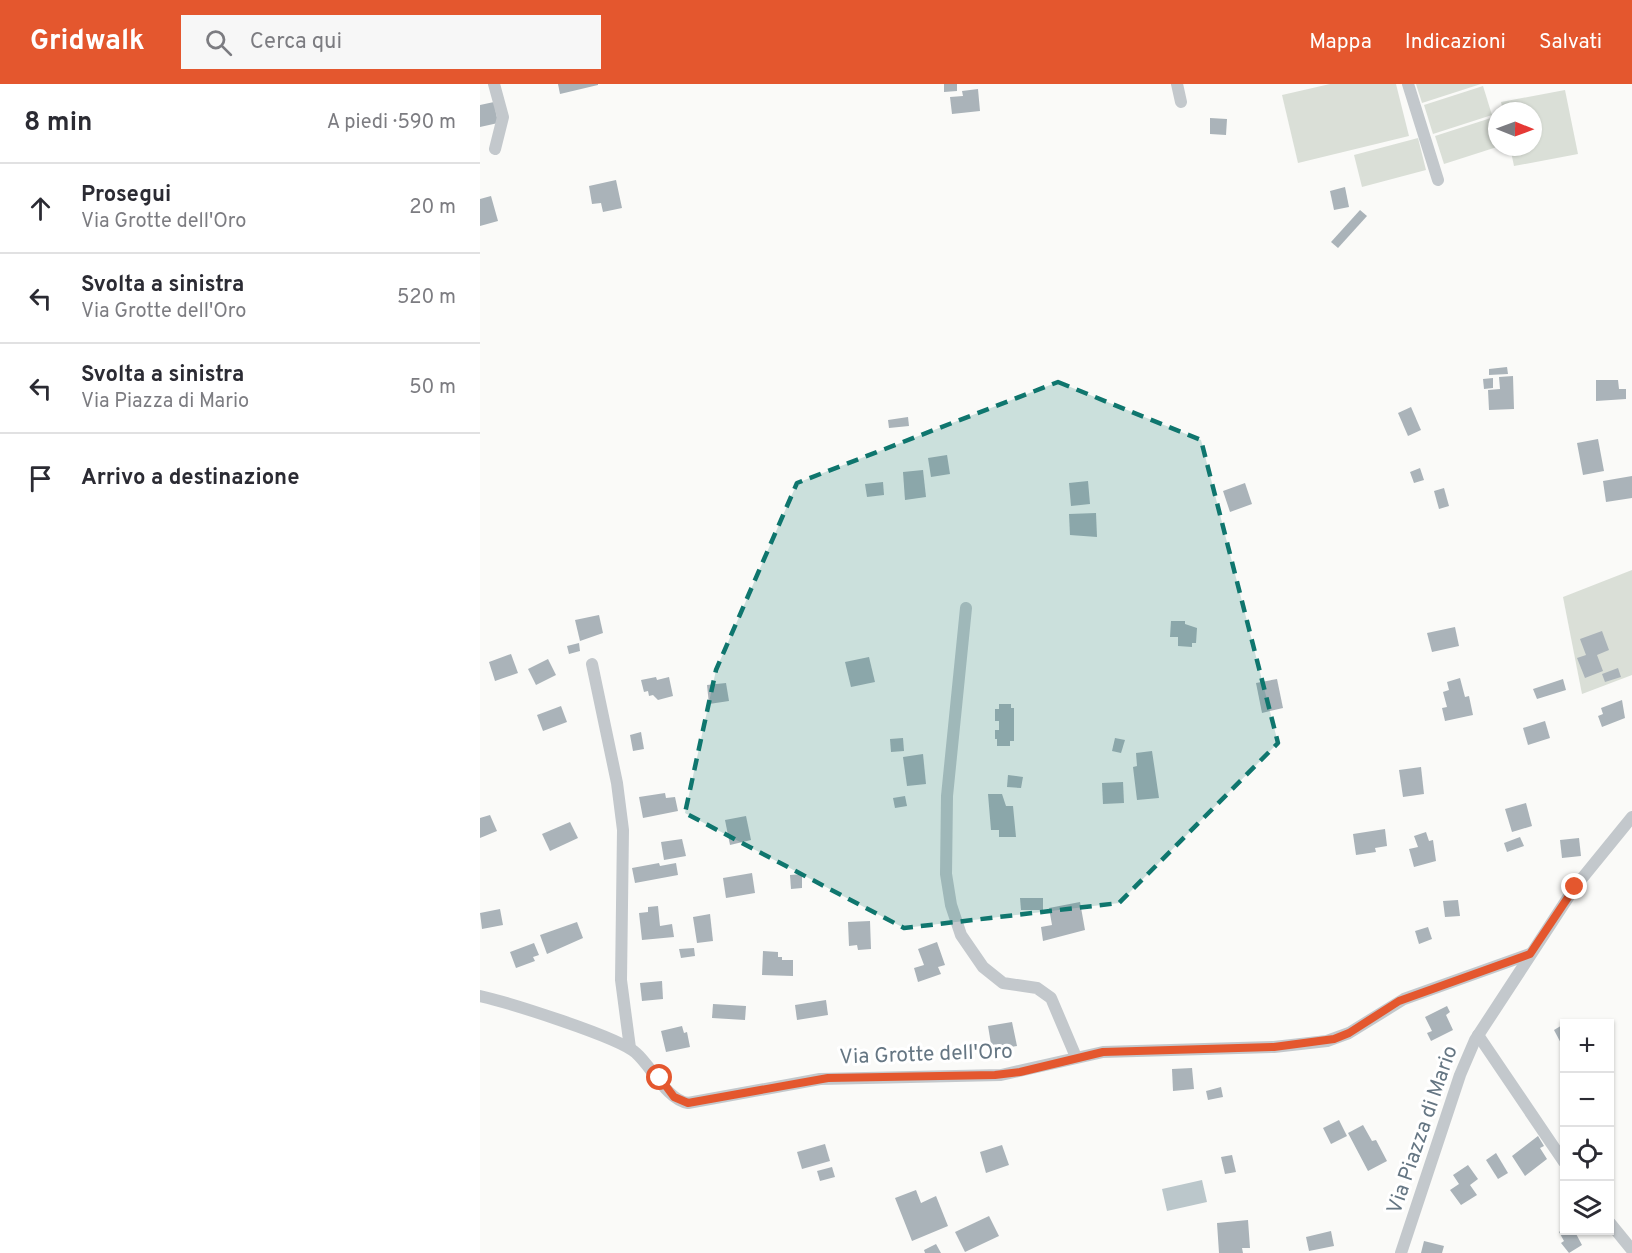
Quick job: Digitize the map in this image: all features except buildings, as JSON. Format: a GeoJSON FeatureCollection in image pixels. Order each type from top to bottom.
{"type":"FeatureCollection","features":[{"type":"Feature","properties":{"kind":"street"},"geometry":{"type":"LineString","coordinates":[[494,84],[503,117],[495,149]]}},
{"type":"Feature","properties":{"kind":"street"},"geometry":{"type":"LineString","coordinates":[[1177,84],[1181,102]]}},
{"type":"Feature","properties":{"kind":"street"},"geometry":{"type":"LineString","coordinates":[[1408,84],[1438,180]]}},
{"type":"Feature","properties":{"kind":"street"},"geometry":{"type":"LineString","coordinates":[[966,608],[947,796],[946,874],[951,905],[961,935],[983,967],[1004,983],[1037,988],[1051,998],[1076,1057]]}},
{"type":"Feature","properties":{"kind":"street"},"geometry":{"type":"LineString","coordinates":[[592,664],[623,824],[621,980],[630,1048]]}},
{"type":"Feature","properties":{"kind":"street","name":"Via Piazza di Mario"},"geometry":{"type":"LineString","coordinates":[[1401,1253],[1460,1075],[1478,1035],[1575,887],[1632,817]]}},
{"type":"Feature","properties":{"kind":"street","name":"Via Grotte dell'Oro"},"geometry":{"type":"LineString","coordinates":[[480,996],[630,1048],[650,1067],[674,1097],[688,1103],[828,1078],[1011,1074],[1076,1057],[1108,1052],[1274,1047],[1334,1039],[1349,1033],[1399,1001],[1530,954]]}},
{"type":"Feature","properties":{"kind":"street"},"geometry":{"type":"LineString","coordinates":[[1478,1035],[1560,1156]]}},
{"type":"Feature","properties":{"kind":"street"},"geometry":{"type":"LineString","coordinates":[[1614,1228],[1632,1250]]}},
{"type":"Feature","properties":{"kind":"highlighted area"},"geometry":{"type":"Polygon","coordinates":[[[1058,382],[1201,440],[1278,743],[1119,903],[904,928],[685,813],[716,670],[797,483],[1058,382]]]}},
{"type":"Feature","properties":{"kind":"shaded area"},"geometry":{"type":"Polygon","coordinates":[[[1330,84],[1396,84],[1409,136],[1298,163],[1282,95],[1330,84]]]}},
{"type":"Feature","properties":{"kind":"shaded area"},"geometry":{"type":"Polygon","coordinates":[[[1416,84],[1481,84],[1422,103],[1416,84]]]}},
{"type":"Feature","properties":{"kind":"shaded area"},"geometry":{"type":"Polygon","coordinates":[[[1483,86],[1488,102],[1488,116],[1433,134],[1424,105],[1483,86]]]}},
{"type":"Feature","properties":{"kind":"shaded area"},"geometry":{"type":"Polygon","coordinates":[[[1565,90],[1578,154],[1514,166],[1512,156],[1542,156],[1542,102],[1501,102],[1565,90]]]}},
{"type":"Feature","properties":{"kind":"shaded area"},"geometry":{"type":"Polygon","coordinates":[[[1488,119],[1488,150],[1444,164],[1435,136],[1488,119]]]}},
{"type":"Feature","properties":{"kind":"shaded area"},"geometry":{"type":"Polygon","coordinates":[[[1418,138],[1426,170],[1362,187],[1354,155],[1418,138]]]}},
{"type":"Feature","properties":{"kind":"shaded area"},"geometry":{"type":"Polygon","coordinates":[[[1632,570],[1632,675],[1582,694],[1563,597],[1632,570]]]}},
{"type":"Feature","properties":{"kind":"shaded area"},"geometry":{"type":"Polygon","coordinates":[[[1202,1180],[1207,1202],[1167,1211],[1162,1189],[1202,1180]]]}},
{"type":"Feature","properties":{"kind":"route"},"geometry":{"type":"LineString","coordinates":[[660,1078],[674,1097],[682,1102],[694,1103],[820,1079],[995,1075],[1020,1072],[1103,1052],[1274,1047],[1334,1039],[1349,1033],[1376,1013],[1410,996],[1530,954],[1575,887]]}}]}
